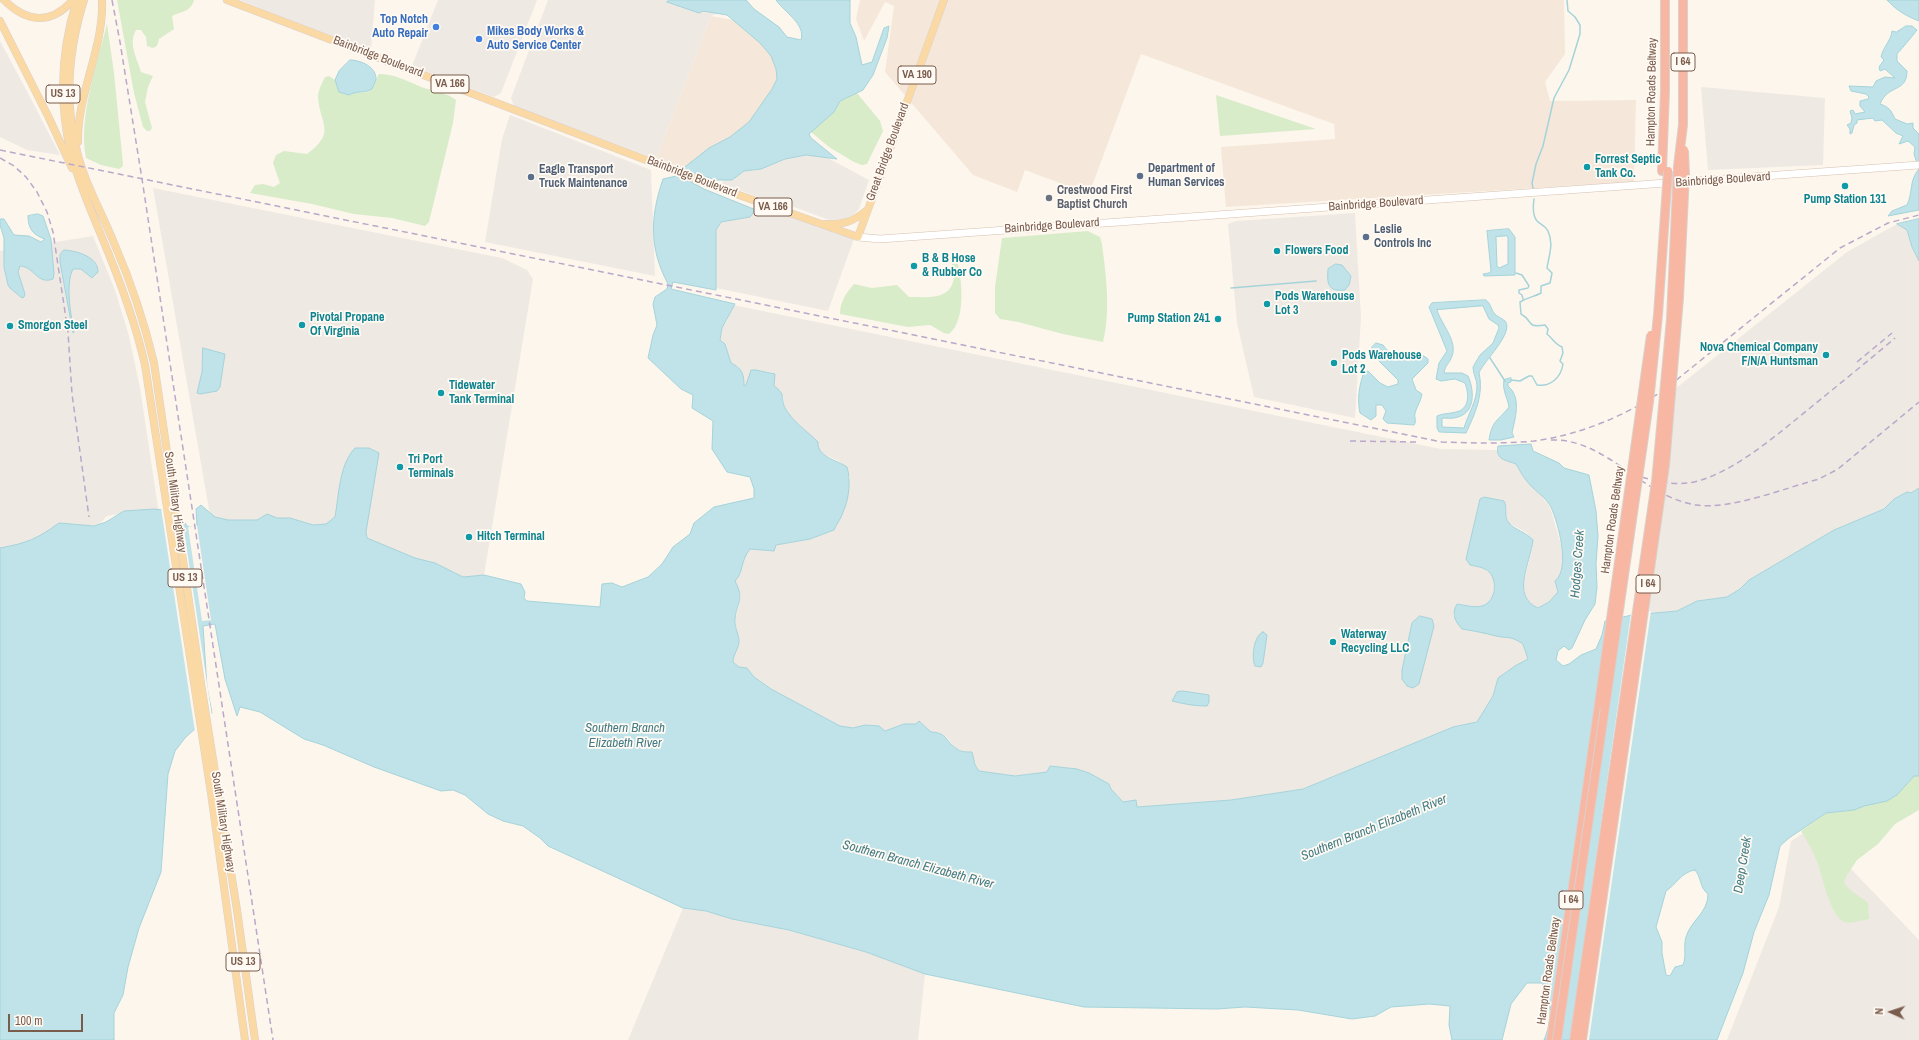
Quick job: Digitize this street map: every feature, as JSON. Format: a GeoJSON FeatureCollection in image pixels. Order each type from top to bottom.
{"type":"FeatureCollection","features":[{"type":"Feature","properties":{"kind":"highway","name":"Hampton Roads Beltway"},"geometry":{"type":"LineString","coordinates":[[1551,1040],[1646,378],[1665,171],[1664,0]]}},
{"type":"Feature","properties":{"kind":"highway","name":"I 64"},"geometry":{"type":"LineString","coordinates":[[1582,1040],[1664,465],[1675,361],[1685,174],[1682,125],[1683,0]]}},
{"type":"Feature","properties":{"kind":"highway"},"geometry":{"type":"LineString","coordinates":[[1574,1040],[1656,482],[1671,319],[1678,166],[1682,125]]}},
{"type":"Feature","properties":{"kind":"highway"},"geometry":{"type":"LineString","coordinates":[[1557,1040],[1649,402],[1658,308],[1665,171]]}},
{"type":"Feature","properties":{"kind":"main road"},"geometry":{"type":"LineString","coordinates":[[4,0],[20,13],[36,18],[56,14],[73,0]]}},
{"type":"Feature","properties":{"kind":"main road","name":"South Military Highway"},"geometry":{"type":"LineString","coordinates":[[78,0],[66,44],[63,91],[65,122],[70,150],[82,187],[131,311],[145,365],[214,793],[236,903],[254,1040]]}},
{"type":"Feature","properties":{"kind":"main road","name":"South Military Highway"},"geometry":{"type":"LineString","coordinates":[[84,0],[73,42],[69,86],[72,127],[78,156],[84,175],[135,294],[145,326],[154,364],[214,793],[245,1040]]}},
{"type":"Feature","properties":{"kind":"main road"},"geometry":{"type":"LineString","coordinates":[[78,156],[80,118],[101,29],[102,0]]}},
{"type":"Feature","properties":{"kind":"main road","name":"Bainbridge Boulevard"},"geometry":{"type":"LineString","coordinates":[[228,0],[688,176],[858,237],[880,239],[1916,165]]}},
{"type":"Feature","properties":{"kind":"main road","name":"Great Bridge Boulevard"},"geometry":{"type":"LineString","coordinates":[[858,237],[866,211],[944,0]]}},
{"type":"Feature","properties":{"kind":"main road"},"geometry":{"type":"LineString","coordinates":[[0,21],[82,187]]}},
{"type":"Feature","properties":{"kind":"main road"},"geometry":{"type":"LineString","coordinates":[[820,224],[845,224],[854,220],[866,211]]}},
{"type":"Feature","properties":{"kind":"shaded area"},"geometry":{"type":"Polygon","coordinates":[[[240,0],[375,0],[371,50],[292,21],[240,0]]]}},
{"type":"Feature","properties":{"kind":"shaded area"},"geometry":{"type":"Polygon","coordinates":[[[438,0],[537,0],[501,93],[494,97],[412,66],[438,0]]]}},
{"type":"Feature","properties":{"kind":"shaded area"},"geometry":{"type":"Polygon","coordinates":[[[548,0],[748,0],[711,16],[656,159],[514,106],[511,98],[548,0]]]}},
{"type":"Feature","properties":{"kind":"shaded area"},"geometry":{"type":"Polygon","coordinates":[[[860,0],[1564,0],[1565,54],[1545,82],[1550,101],[1636,100],[1634,182],[1226,207],[1221,147],[1335,139],[1334,124],[1141,54],[1089,194],[1025,170],[1017,192],[973,175],[885,72],[894,6],[885,2],[864,41],[856,19],[860,0]]]}},
{"type":"Feature","properties":{"kind":"shaded area"},"geometry":{"type":"Polygon","coordinates":[[[711,16],[739,21],[767,46],[779,77],[759,123],[683,170],[656,159],[711,16]]]}},
{"type":"Feature","properties":{"kind":"shaded area"},"geometry":{"type":"Polygon","coordinates":[[[0,41],[60,155],[27,150],[0,137],[0,41]]]}},
{"type":"Feature","properties":{"kind":"shaded area"},"geometry":{"type":"Polygon","coordinates":[[[1701,87],[1825,98],[1823,165],[1708,170],[1701,87]]]}},
{"type":"Feature","properties":{"kind":"shaded area"},"geometry":{"type":"Polygon","coordinates":[[[510,115],[651,170],[655,276],[485,242],[502,139],[510,115]]]}},
{"type":"Feature","properties":{"kind":"shaded area"},"geometry":{"type":"Polygon","coordinates":[[[806,155],[824,156],[869,180],[859,209],[853,215],[845,219],[829,220],[722,184],[723,180],[732,180],[744,171],[761,169],[785,159],[806,155]]]}},
{"type":"Feature","properties":{"kind":"shaded area"},"geometry":{"type":"Polygon","coordinates":[[[153,188],[502,258],[527,270],[533,279],[484,575],[478,580],[470,581],[335,532],[211,521],[153,188]]]}},
{"type":"Feature","properties":{"kind":"shaded area"},"geometry":{"type":"Polygon","coordinates":[[[758,205],[854,239],[828,311],[716,288],[716,230],[721,222],[756,210],[758,205]]]}},
{"type":"Feature","properties":{"kind":"shaded area"},"geometry":{"type":"Polygon","coordinates":[[[1355,213],[1361,317],[1355,418],[1254,397],[1237,323],[1228,224],[1236,221],[1355,213]]]}},
{"type":"Feature","properties":{"kind":"shaded area"},"geometry":{"type":"Polygon","coordinates":[[[1897,224],[1907,229],[1912,247],[1919,261],[1919,488],[1911,493],[1907,492],[1894,499],[1884,509],[1834,530],[1749,580],[1740,589],[1727,597],[1697,601],[1677,611],[1638,614],[1670,393],[1847,252],[1897,224]]]}},
{"type":"Feature","properties":{"kind":"shaded area"},"geometry":{"type":"Polygon","coordinates":[[[93,236],[115,290],[129,336],[140,388],[159,514],[132,512],[107,516],[98,525],[59,528],[51,537],[0,552],[0,251],[93,236]]]}},
{"type":"Feature","properties":{"kind":"shaded area"},"geometry":{"type":"Polygon","coordinates":[[[733,305],[1441,449],[1497,450],[1497,454],[1516,464],[1550,507],[1562,548],[1563,561],[1561,574],[1555,581],[1558,592],[1549,602],[1538,608],[1531,605],[1524,597],[1523,583],[1532,551],[1533,540],[1527,533],[1509,523],[1505,514],[1506,505],[1470,565],[1485,569],[1492,575],[1495,585],[1493,595],[1488,604],[1480,607],[1457,604],[1453,615],[1462,629],[1486,632],[1497,636],[1512,637],[1523,644],[1528,659],[1498,678],[1493,696],[1477,722],[1470,725],[1453,727],[1303,789],[1231,800],[1137,807],[1123,802],[1111,789],[1109,784],[1089,773],[1077,769],[1050,766],[1047,772],[1015,776],[979,771],[975,765],[972,753],[955,748],[948,738],[938,732],[931,732],[920,722],[916,724],[904,724],[885,731],[879,726],[866,725],[853,728],[840,726],[771,689],[754,677],[747,669],[739,667],[733,662],[733,654],[737,649],[739,641],[735,621],[741,596],[734,581],[740,574],[744,557],[750,549],[773,551],[776,545],[810,539],[834,530],[837,521],[843,512],[850,477],[839,461],[821,453],[817,446],[817,442],[789,415],[783,405],[784,398],[774,386],[771,372],[756,370],[744,386],[739,367],[731,363],[725,344],[720,340],[722,328],[727,321],[733,305]]]}},
{"type":"Feature","properties":{"kind":"shaded area"},"geometry":{"type":"Polygon","coordinates":[[[1812,828],[1919,940],[1919,1040],[1727,1040],[1779,907],[1791,841],[1812,828]]]}},
{"type":"Feature","properties":{"kind":"shaded area"},"geometry":{"type":"Polygon","coordinates":[[[683,908],[706,911],[732,919],[789,930],[866,952],[925,974],[918,1040],[628,1040],[683,908]]]}},
{"type":"Feature","properties":{"kind":"green space"},"geometry":{"type":"Polygon","coordinates":[[[117,0],[194,0],[191,7],[186,11],[172,16],[174,29],[159,39],[157,46],[153,48],[147,46],[146,37],[141,30],[136,30],[134,35],[133,46],[141,72],[153,76],[148,87],[145,102],[152,128],[150,131],[147,131],[143,127],[134,93],[117,0]]]}},
{"type":"Feature","properties":{"kind":"green space"},"geometry":{"type":"Polygon","coordinates":[[[107,24],[114,73],[123,166],[119,169],[101,165],[86,158],[84,142],[86,108],[107,24]]]}},
{"type":"Feature","properties":{"kind":"green space"},"geometry":{"type":"Polygon","coordinates":[[[379,74],[396,77],[424,88],[445,94],[456,100],[453,123],[429,222],[425,226],[392,218],[354,214],[312,204],[250,193],[255,185],[263,184],[274,187],[280,183],[273,163],[276,155],[284,151],[307,154],[322,140],[324,128],[318,97],[319,90],[325,77],[329,76],[335,80],[339,92],[349,95],[371,90],[379,74]]]}},
{"type":"Feature","properties":{"kind":"green space"},"geometry":{"type":"Polygon","coordinates":[[[857,93],[880,121],[883,131],[867,164],[862,165],[829,147],[811,132],[834,112],[840,101],[857,93]]]}},
{"type":"Feature","properties":{"kind":"green space"},"geometry":{"type":"Polygon","coordinates":[[[1216,95],[1316,129],[1220,136],[1216,95]]]}},
{"type":"Feature","properties":{"kind":"green space"},"geometry":{"type":"Polygon","coordinates":[[[1088,231],[1100,237],[1102,244],[1107,305],[1107,318],[1103,342],[1000,319],[995,313],[995,287],[1002,238],[1088,231]]]}},
{"type":"Feature","properties":{"kind":"green space"},"geometry":{"type":"Polygon","coordinates":[[[952,256],[956,257],[958,265],[962,297],[959,319],[949,334],[944,333],[930,325],[908,327],[840,314],[844,298],[854,284],[872,288],[897,285],[909,297],[931,297],[944,293],[953,283],[954,275],[951,261],[952,256]]]}},
{"type":"Feature","properties":{"kind":"green space"},"geometry":{"type":"Polygon","coordinates":[[[1914,776],[1919,776],[1919,810],[1895,824],[1878,844],[1857,860],[1844,882],[1849,889],[1868,903],[1869,919],[1845,922],[1835,913],[1831,905],[1816,860],[1801,831],[1826,813],[1854,810],[1864,806],[1887,801],[1897,795],[1914,776]]]}},
{"type":"Feature","properties":{"kind":"water","name":"Southern Branch Elizabeth River"},"geometry":{"type":"Polygon","coordinates":[[[670,0],[746,0],[754,9],[779,27],[787,37],[801,40],[802,34],[797,23],[776,0],[850,0],[850,23],[856,37],[862,65],[872,62],[884,28],[889,26],[887,38],[873,75],[863,90],[840,101],[834,112],[809,134],[811,138],[837,159],[806,155],[785,159],[761,169],[744,171],[732,180],[716,180],[685,170],[682,177],[704,189],[756,210],[750,217],[721,222],[716,230],[716,290],[673,282],[671,289],[735,304],[722,328],[720,340],[725,344],[731,363],[738,367],[742,372],[744,386],[746,385],[751,370],[775,374],[774,386],[782,394],[784,405],[788,413],[818,442],[824,455],[847,467],[849,478],[848,496],[845,507],[834,530],[810,539],[776,545],[774,551],[750,549],[745,558],[740,574],[735,581],[740,593],[735,622],[739,641],[733,662],[739,667],[747,668],[754,677],[771,689],[840,726],[853,728],[865,725],[879,726],[885,731],[904,724],[916,724],[919,721],[931,732],[936,732],[943,736],[959,750],[964,752],[972,752],[975,765],[979,771],[1015,776],[1047,772],[1050,766],[1077,769],[1089,773],[1109,784],[1111,789],[1123,802],[1136,800],[1137,807],[1231,800],[1303,789],[1453,727],[1477,722],[1493,696],[1498,678],[1528,659],[1523,644],[1515,639],[1462,629],[1457,623],[1454,614],[1457,604],[1479,607],[1487,604],[1491,600],[1493,594],[1494,583],[1490,572],[1483,568],[1470,565],[1466,559],[1480,499],[1484,497],[1504,501],[1506,506],[1506,518],[1509,523],[1533,540],[1524,578],[1525,595],[1530,603],[1538,608],[1549,602],[1558,592],[1555,581],[1560,575],[1563,556],[1560,534],[1551,507],[1546,500],[1529,484],[1516,464],[1500,457],[1498,454],[1498,446],[1531,444],[1533,451],[1559,463],[1564,468],[1589,475],[1596,511],[1598,536],[1596,564],[1597,587],[1595,604],[1585,620],[1572,648],[1569,650],[1564,646],[1558,651],[1556,660],[1563,666],[1569,664],[1581,655],[1596,649],[1602,635],[1605,621],[1632,615],[1677,611],[1697,601],[1727,597],[1740,589],[1749,580],[1834,530],[1884,509],[1894,499],[1907,492],[1911,493],[1919,488],[1919,776],[1914,776],[1897,795],[1887,801],[1864,806],[1854,810],[1826,813],[1789,838],[1780,846],[1769,895],[1754,932],[1743,973],[1717,1040],[1544,1040],[1549,1026],[1550,1004],[1546,990],[1542,983],[1527,983],[1511,1004],[1502,1040],[1452,1040],[1449,1025],[1450,1006],[1429,1004],[1391,1007],[1375,1016],[1352,1019],[1298,1010],[1245,1007],[1217,1009],[1084,1007],[925,974],[866,952],[789,930],[732,919],[706,911],[683,908],[548,846],[540,838],[523,826],[503,821],[488,814],[465,795],[453,790],[441,791],[374,767],[323,745],[304,739],[260,712],[240,707],[237,716],[225,679],[215,624],[203,626],[207,687],[212,713],[185,738],[175,751],[168,774],[161,872],[139,928],[128,967],[123,995],[114,1013],[114,1040],[0,1040],[0,548],[31,540],[59,523],[94,526],[106,522],[124,511],[154,509],[176,511],[188,527],[197,526],[196,509],[201,505],[215,517],[228,520],[257,520],[267,514],[277,518],[290,518],[313,525],[326,524],[335,517],[340,481],[350,455],[355,448],[369,448],[379,453],[366,532],[367,538],[415,558],[435,563],[463,577],[484,575],[521,584],[525,592],[524,598],[527,601],[600,607],[602,584],[612,583],[622,587],[648,577],[662,564],[673,547],[690,534],[694,523],[714,507],[754,498],[754,489],[750,477],[727,472],[712,449],[713,421],[692,408],[693,395],[681,389],[648,358],[653,335],[657,325],[653,304],[655,297],[667,289],[668,284],[657,258],[654,219],[663,179],[676,176],[681,170],[709,148],[730,137],[749,122],[772,89],[777,79],[776,69],[771,56],[760,43],[727,15],[703,11],[699,13],[667,2],[670,0]],[[1695,870],[1686,873],[1666,891],[1656,927],[1662,942],[1662,953],[1666,975],[1670,976],[1675,967],[1683,965],[1688,931],[1707,901],[1708,894],[1703,888],[1695,870]]]}},
{"type":"Feature","properties":{"kind":"water"},"geometry":{"type":"Polygon","coordinates":[[[1887,0],[1919,0],[1919,21],[1894,7],[1887,0]]]}},
{"type":"Feature","properties":{"kind":"water"},"geometry":{"type":"Polygon","coordinates":[[[1906,26],[1912,26],[1917,30],[1897,54],[1897,61],[1907,71],[1906,78],[1901,86],[1883,98],[1880,104],[1889,109],[1895,119],[1907,124],[1913,123],[1913,128],[1919,134],[1919,169],[1914,154],[1915,147],[1908,141],[1899,144],[1903,136],[1896,133],[1882,120],[1875,121],[1873,118],[1857,120],[1852,133],[1850,134],[1850,129],[1847,125],[1851,123],[1852,118],[1850,111],[1853,110],[1855,114],[1865,112],[1860,106],[1860,101],[1868,99],[1869,97],[1866,94],[1851,91],[1849,86],[1873,87],[1876,81],[1885,77],[1895,78],[1885,69],[1880,71],[1879,67],[1884,60],[1881,57],[1892,31],[1896,32],[1906,26]]]}},
{"type":"Feature","properties":{"kind":"water"},"geometry":{"type":"Polygon","coordinates":[[[350,60],[359,61],[368,65],[374,71],[376,80],[372,89],[349,95],[339,92],[335,80],[339,71],[350,60]]]}},
{"type":"Feature","properties":{"kind":"water"},"geometry":{"type":"Polygon","coordinates":[[[1919,169],[1919,210],[1888,216],[1892,211],[1907,205],[1912,182],[1919,169]]]}},
{"type":"Feature","properties":{"kind":"water"},"geometry":{"type":"Polygon","coordinates":[[[38,214],[43,216],[51,239],[54,274],[53,279],[43,280],[29,269],[20,266],[18,272],[25,294],[22,298],[8,285],[4,267],[4,238],[0,225],[0,219],[4,219],[14,235],[29,236],[41,242],[45,239],[37,236],[32,231],[28,221],[28,216],[38,214]]]}},
{"type":"Feature","properties":{"kind":"water"},"geometry":{"type":"Polygon","coordinates":[[[1919,219],[1919,261],[1912,247],[1907,230],[1897,224],[1919,219]]]}},
{"type":"Feature","properties":{"kind":"water"},"geometry":{"type":"Polygon","coordinates":[[[1509,229],[1515,237],[1515,275],[1484,276],[1483,274],[1491,271],[1487,231],[1509,229]],[[1507,236],[1496,237],[1497,266],[1499,268],[1508,264],[1507,236]]]}},
{"type":"Feature","properties":{"kind":"water"},"geometry":{"type":"Polygon","coordinates":[[[64,250],[81,253],[91,259],[95,262],[98,272],[92,278],[81,269],[73,269],[69,283],[69,291],[73,333],[60,262],[60,255],[64,250]]]}},
{"type":"Feature","properties":{"kind":"water"},"geometry":{"type":"Polygon","coordinates":[[[1336,264],[1342,265],[1351,276],[1349,285],[1345,290],[1335,290],[1329,286],[1328,269],[1336,264]]]}},
{"type":"Feature","properties":{"kind":"water"},"geometry":{"type":"Polygon","coordinates":[[[1486,300],[1494,313],[1505,321],[1507,326],[1506,332],[1502,339],[1479,373],[1480,389],[1478,404],[1466,433],[1439,432],[1437,428],[1437,416],[1461,410],[1466,404],[1468,396],[1465,383],[1455,379],[1441,381],[1436,379],[1439,363],[1447,351],[1429,307],[1432,303],[1486,300]],[[1483,306],[1437,310],[1453,344],[1452,356],[1445,368],[1444,373],[1462,373],[1468,376],[1472,387],[1472,400],[1468,410],[1456,418],[1442,418],[1442,427],[1464,428],[1477,392],[1477,384],[1473,367],[1480,355],[1493,343],[1499,328],[1498,325],[1489,319],[1483,306]]]}},
{"type":"Feature","properties":{"kind":"water"},"geometry":{"type":"Polygon","coordinates":[[[1376,343],[1383,345],[1393,354],[1416,354],[1422,355],[1428,359],[1428,363],[1412,379],[1416,390],[1422,394],[1415,413],[1414,425],[1387,423],[1383,419],[1386,411],[1382,405],[1376,405],[1376,416],[1371,420],[1360,413],[1359,392],[1364,372],[1368,371],[1380,383],[1388,387],[1398,384],[1398,380],[1371,353],[1372,347],[1376,343]]]}},
{"type":"Feature","properties":{"kind":"water"},"geometry":{"type":"Polygon","coordinates":[[[203,348],[225,354],[220,387],[217,391],[200,394],[197,393],[202,372],[203,348]]]}},
{"type":"Feature","properties":{"kind":"water"},"geometry":{"type":"Polygon","coordinates":[[[1511,378],[1511,382],[1508,383],[1508,386],[1515,396],[1516,402],[1516,415],[1512,433],[1514,437],[1501,440],[1489,440],[1494,424],[1509,407],[1504,390],[1504,380],[1511,378]]]}},
{"type":"Feature","properties":{"kind":"water"},"geometry":{"type":"Polygon","coordinates":[[[1420,616],[1432,619],[1434,626],[1419,684],[1413,688],[1407,686],[1402,679],[1402,670],[1412,623],[1420,616]]]}},
{"type":"Feature","properties":{"kind":"water"},"geometry":{"type":"Polygon","coordinates":[[[1263,632],[1267,635],[1263,663],[1261,667],[1255,666],[1253,652],[1257,637],[1263,632]]]}},
{"type":"Feature","properties":{"kind":"water"},"geometry":{"type":"Polygon","coordinates":[[[1183,691],[1209,695],[1209,702],[1207,706],[1189,705],[1172,701],[1177,692],[1183,691]]]}},
{"type":"Feature","properties":{"kind":"pier"},"geometry":{"type":"Polygon","coordinates":[[[161,508],[177,509],[182,517],[212,716],[195,732],[161,508]]]}},
{"type":"Feature","properties":{"kind":"pier"},"geometry":{"type":"Polygon","coordinates":[[[197,525],[211,620],[202,621],[188,527],[197,525]]]}},
{"type":"Feature","properties":{"kind":"pier"},"geometry":{"type":"Polygon","coordinates":[[[1651,611],[1589,1040],[1570,1040],[1631,613],[1651,611]]]}},
{"type":"Feature","properties":{"kind":"waterway"},"geometry":{"type":"LineString","coordinates":[[1533,188],[1532,183],[1536,164],[1543,146],[1554,98],[1569,70],[1580,34],[1580,25],[1575,17],[1568,11],[1567,0]]}},
{"type":"Feature","properties":{"kind":"waterway","name":"Hodges Creek"},"geometry":{"type":"LineString","coordinates":[[1511,380],[1520,381],[1532,376],[1537,385],[1546,385],[1557,377],[1563,364],[1560,361],[1563,353],[1562,347],[1547,334],[1548,329],[1545,325],[1532,325],[1521,314],[1520,302],[1541,293],[1541,286],[1550,283],[1552,273],[1547,268],[1551,240],[1546,227],[1535,219],[1533,210],[1534,199]]}},
{"type":"Feature","properties":{"kind":"waterway"},"geometry":{"type":"LineString","coordinates":[[1516,273],[1522,275],[1529,286],[1528,288],[1519,290],[1519,293],[1522,295],[1523,299]]}},
{"type":"Feature","properties":{"kind":"waterway"},"geometry":{"type":"LineString","coordinates":[[1231,288],[1316,281]]}},
{"type":"Feature","properties":{"kind":"waterway"},"geometry":{"type":"LineString","coordinates":[[1490,358],[1505,381]]}},
{"type":"Feature","properties":{"kind":"railway"},"geometry":{"type":"LineString","coordinates":[[112,0],[142,179],[273,1040]]}},
{"type":"Feature","properties":{"kind":"railway"},"geometry":{"type":"LineString","coordinates":[[0,150],[1442,442],[1499,443],[1534,441],[1569,434],[1619,416],[1664,390],[1840,248],[1888,223],[1919,215]]}},
{"type":"Feature","properties":{"kind":"railway"},"geometry":{"type":"LineString","coordinates":[[0,158],[14,166],[26,177],[37,192],[47,212],[53,232],[68,332],[72,394],[89,517]]}},
{"type":"Feature","properties":{"kind":"railway"},"geometry":{"type":"LineString","coordinates":[[1857,362],[1892,333]]}},
{"type":"Feature","properties":{"kind":"railway"},"geometry":{"type":"LineString","coordinates":[[1642,477],[1677,484],[1691,483],[1713,476],[1728,468],[1757,450],[1895,338]]}},
{"type":"Feature","properties":{"kind":"railway"},"geometry":{"type":"LineString","coordinates":[[1551,440],[1571,442],[1590,448],[1608,458],[1659,492],[1678,500],[1697,505],[1711,506],[1742,501],[1819,479],[1838,469],[1919,402]]}},
{"type":"Feature","properties":{"kind":"railway"},"geometry":{"type":"LineString","coordinates":[[1350,441],[1416,442]]}},
{"type":"Feature","properties":{"kind":"place","name":"Top Notch Auto Repair"},"geometry":{"type":"Point","coordinates":[436,27]}},
{"type":"Feature","properties":{"kind":"place","name":"Mikes Body Works & Auto Service Center"},"geometry":{"type":"Point","coordinates":[479,39]}},
{"type":"Feature","properties":{"kind":"place","name":"Forrest Septic Tank Co."},"geometry":{"type":"Point","coordinates":[1587,167]}},
{"type":"Feature","properties":{"kind":"place","name":"Department of Human Services"},"geometry":{"type":"Point","coordinates":[1140,176]}},
{"type":"Feature","properties":{"kind":"place","name":"Eagle Transport Truck Maintenance"},"geometry":{"type":"Point","coordinates":[531,177]}},
{"type":"Feature","properties":{"kind":"place","name":"Pump Station 131"},"geometry":{"type":"Point","coordinates":[1845,186]}},
{"type":"Feature","properties":{"kind":"place","name":"Crestwood First Baptist Church"},"geometry":{"type":"Point","coordinates":[1049,198]}},
{"type":"Feature","properties":{"kind":"place","name":"Leslie Controls Inc"},"geometry":{"type":"Point","coordinates":[1366,237]}},
{"type":"Feature","properties":{"kind":"place","name":"Flowers Food"},"geometry":{"type":"Point","coordinates":[1277,251]}},
{"type":"Feature","properties":{"kind":"place","name":"B & B Hose & Rubber Co"},"geometry":{"type":"Point","coordinates":[914,266]}},
{"type":"Feature","properties":{"kind":"place","name":"Pods Warehouse Lot 3"},"geometry":{"type":"Point","coordinates":[1267,304]}},
{"type":"Feature","properties":{"kind":"place","name":"Pump Station 241"},"geometry":{"type":"Point","coordinates":[1218,319]}},
{"type":"Feature","properties":{"kind":"place","name":"Pivotal Propane Of Virginia"},"geometry":{"type":"Point","coordinates":[302,325]}},
{"type":"Feature","properties":{"kind":"place","name":"Smorgon Steel"},"geometry":{"type":"Point","coordinates":[10,326]}},
{"type":"Feature","properties":{"kind":"place","name":"Nova Chemical Company F/N/A Huntsman"},"geometry":{"type":"Point","coordinates":[1826,355]}},
{"type":"Feature","properties":{"kind":"place","name":"Pods Warehouse Lot 2"},"geometry":{"type":"Point","coordinates":[1334,363]}},
{"type":"Feature","properties":{"kind":"place","name":"Tidewater Tank Terminal"},"geometry":{"type":"Point","coordinates":[441,393]}},
{"type":"Feature","properties":{"kind":"place","name":"Tri Port Terminals"},"geometry":{"type":"Point","coordinates":[400,467]}},
{"type":"Feature","properties":{"kind":"place","name":"Hitch Terminal"},"geometry":{"type":"Point","coordinates":[469,537]}},
{"type":"Feature","properties":{"kind":"place","name":"Waterway Recycling LLC"},"geometry":{"type":"Point","coordinates":[1333,642]}},
{"type":"Feature","properties":{"kind":"water label","name":"Deep Creek"},"geometry":{"type":"Point","coordinates":[1743,865]}}]}
